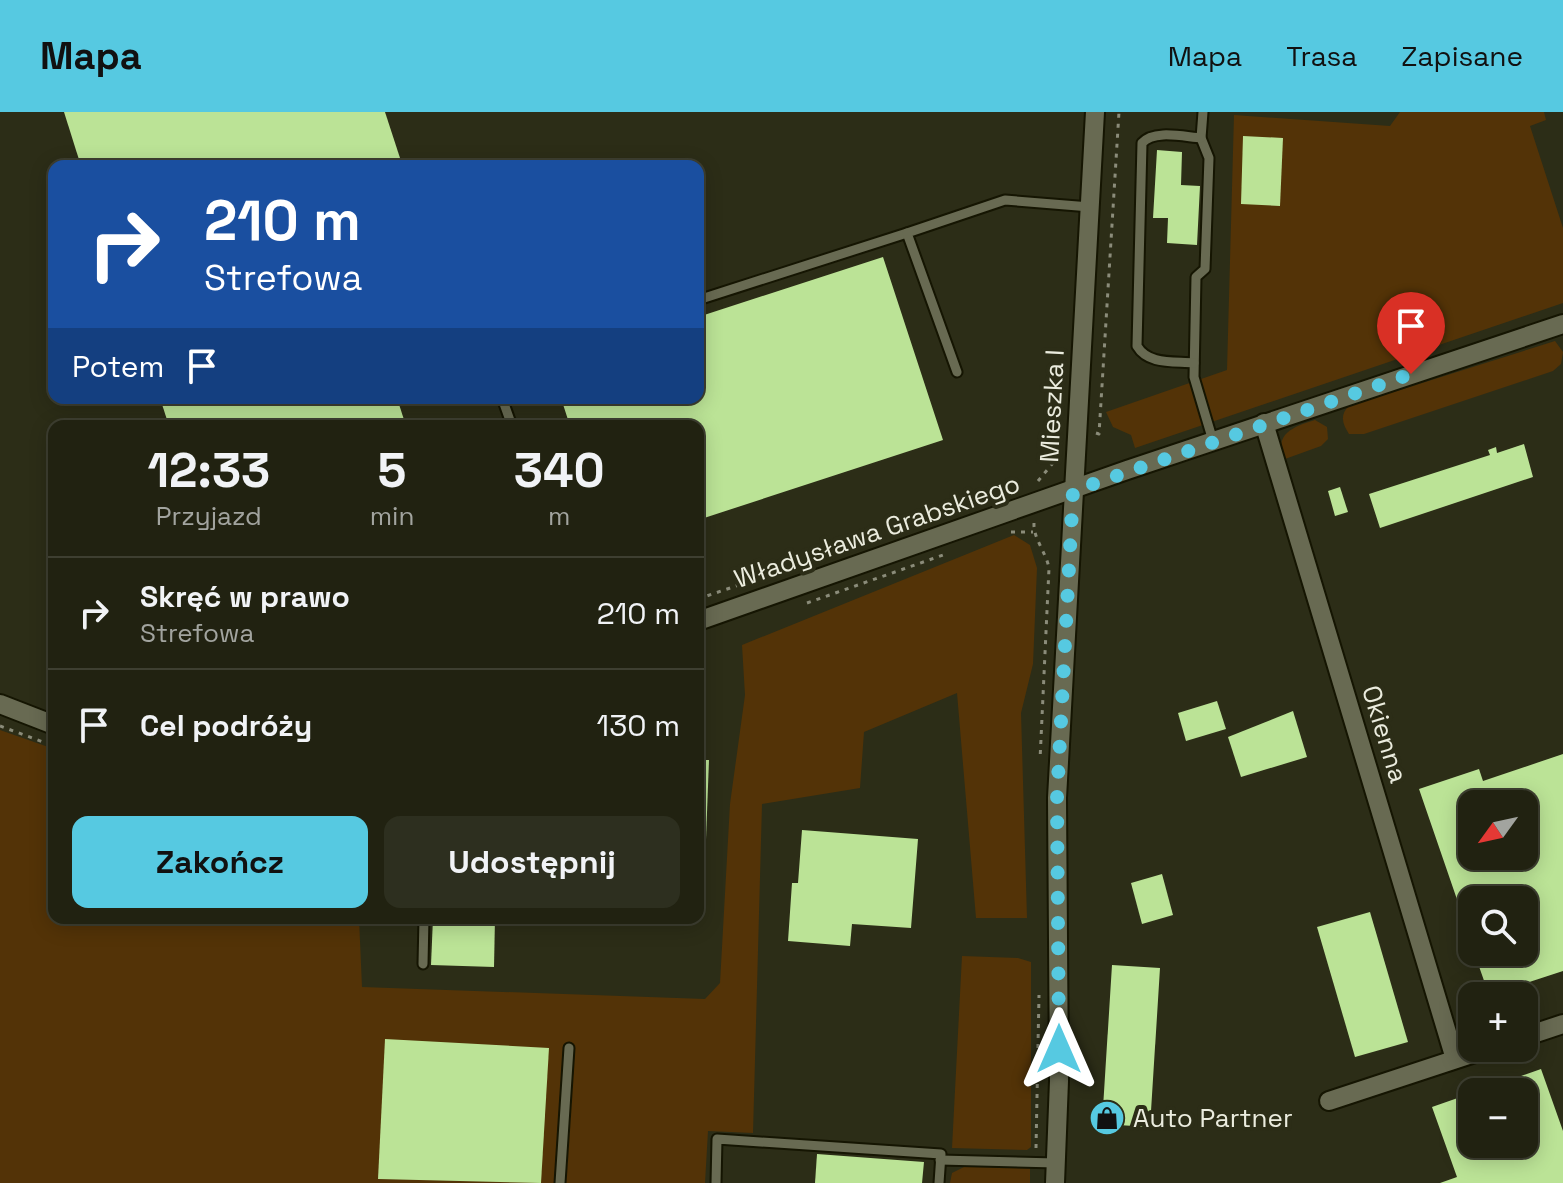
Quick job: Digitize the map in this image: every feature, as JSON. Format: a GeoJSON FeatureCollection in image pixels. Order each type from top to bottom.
{"type":"FeatureCollection","features":[{"type":"Feature","properties":{"kind":"street","name":"Mieszka I"},"geometry":{"type":"LineString","coordinates":[[1055,1183],[1057,798],[1095,112]]}},
{"type":"Feature","properties":{"kind":"street","name":"Władysława Grabskiego"},"geometry":{"type":"LineString","coordinates":[[704,619],[1264,423],[1562,327]]}},
{"type":"Feature","properties":{"kind":"street","name":"Okienna"},"geometry":{"type":"LineString","coordinates":[[1264,423],[1455,1059]]}},
{"type":"Feature","properties":{"kind":"street"},"geometry":{"type":"LineString","coordinates":[[0,704],[48,723]]}},
{"type":"Feature","properties":{"kind":"street"},"geometry":{"type":"LineString","coordinates":[[1538,1032],[1563,1024]]}},
{"type":"Feature","properties":{"kind":"street"},"geometry":{"type":"LineString","coordinates":[[1329,1101],[1458,1058]]}},
{"type":"Feature","properties":{"kind":"lane"},"geometry":{"type":"LineString","coordinates":[[1203,112],[1201,138],[1209,158],[1208,190],[1205,269],[1196,277],[1194,377],[1213,441]]}},
{"type":"Feature","properties":{"kind":"lane"},"geometry":{"type":"LineString","coordinates":[[1194,363],[1153,359],[1142,355],[1137,346],[1142,143],[1146,138],[1158,136],[1201,138]]}},
{"type":"Feature","properties":{"kind":"lane"},"geometry":{"type":"LineString","coordinates":[[704,298],[1005,200],[1090,207]]}},
{"type":"Feature","properties":{"kind":"lane"},"geometry":{"type":"LineString","coordinates":[[907,233],[957,372]]}},
{"type":"Feature","properties":{"kind":"lane"},"geometry":{"type":"LineString","coordinates":[[423,964],[424,924]]}},
{"type":"Feature","properties":{"kind":"lane"},"geometry":{"type":"LineString","coordinates":[[560,1183],[569,1048]]}},
{"type":"Feature","properties":{"kind":"lane"},"geometry":{"type":"LineString","coordinates":[[716,1183],[717,1139],[941,1154],[946,1160],[1056,1163]]}},
{"type":"Feature","properties":{"kind":"lane"},"geometry":{"type":"LineString","coordinates":[[939,1183],[946,1160]]}},
{"type":"Feature","properties":{"kind":"path"},"geometry":{"type":"LineString","coordinates":[[1099,434],[1119,112]]}},
{"type":"Feature","properties":{"kind":"path"},"geometry":{"type":"LineString","coordinates":[[1009,532],[1023,529],[1033,532]]}},
{"type":"Feature","properties":{"kind":"path"},"geometry":{"type":"LineString","coordinates":[[805,604],[947,553]]}},
{"type":"Feature","properties":{"kind":"path"},"geometry":{"type":"LineString","coordinates":[[0,726],[48,744]]}},
{"type":"Feature","properties":{"kind":"shaded area"},"geometry":{"type":"Polygon","coordinates":[[[1400,112],[1544,112],[1546,120],[1530,126],[1563,228],[1563,303],[1135,448],[1131,435],[1113,427],[1106,412],[1227,370],[1234,115],[1390,126],[1400,112]]]}},
{"type":"Feature","properties":{"kind":"shaded area"},"geometry":{"type":"Polygon","coordinates":[[[1555,341],[1563,352],[1561,364],[1553,371],[1364,434],[1349,434],[1345,427],[1343,416],[1349,406],[1555,341]]]}},
{"type":"Feature","properties":{"kind":"shaded area"},"geometry":{"type":"Polygon","coordinates":[[[1315,420],[1327,427],[1328,439],[1321,446],[1285,459],[1281,444],[1283,438],[1300,425],[1315,420]]]}},
{"type":"Feature","properties":{"kind":"shaded area"},"geometry":{"type":"Polygon","coordinates":[[[1014,535],[1030,545],[1037,568],[1033,664],[1021,713],[1027,918],[976,918],[957,693],[864,732],[860,788],[762,804],[753,1133],[708,1131],[705,1183],[0,1183],[0,730],[48,747],[48,924],[359,924],[362,987],[705,999],[720,983],[730,804],[745,695],[742,645],[1014,535]]]}},
{"type":"Feature","properties":{"kind":"shaded area"},"geometry":{"type":"Polygon","coordinates":[[[962,956],[1018,958],[1031,962],[1031,1147],[1027,1150],[952,1148],[962,956]]]}},
{"type":"Feature","properties":{"kind":"shaded area"},"geometry":{"type":"Polygon","coordinates":[[[968,1165],[1030,1168],[1030,1183],[950,1183],[952,1173],[968,1165]]]}},
{"type":"Feature","properties":{"kind":"building"},"geometry":{"type":"Polygon","coordinates":[[[64,112],[385,112],[400,158],[394,160],[79,160],[64,112]]]}},
{"type":"Feature","properties":{"kind":"building"},"geometry":{"type":"Polygon","coordinates":[[[1243,136],[1283,138],[1280,206],[1241,204],[1243,136]]]}},
{"type":"Feature","properties":{"kind":"building"},"geometry":{"type":"Polygon","coordinates":[[[1157,150],[1182,152],[1181,185],[1200,186],[1197,245],[1167,243],[1168,218],[1153,218],[1157,150]]]}},
{"type":"Feature","properties":{"kind":"building"},"geometry":{"type":"Polygon","coordinates":[[[883,257],[943,440],[704,518],[704,420],[568,420],[563,404],[704,404],[704,315],[883,257]]]}},
{"type":"Feature","properties":{"kind":"building"},"geometry":{"type":"Polygon","coordinates":[[[162,404],[399,404],[404,420],[167,420],[162,404]]]}},
{"type":"Feature","properties":{"kind":"building"},"geometry":{"type":"Polygon","coordinates":[[[1524,444],[1533,477],[1380,528],[1369,494],[1490,455],[1488,450],[1496,447],[1497,453],[1524,444]]]}},
{"type":"Feature","properties":{"kind":"building"},"geometry":{"type":"Polygon","coordinates":[[[1340,487],[1348,512],[1335,516],[1328,491],[1340,487]]]}},
{"type":"Feature","properties":{"kind":"building"},"geometry":{"type":"Polygon","coordinates":[[[1217,701],[1226,729],[1186,741],[1178,713],[1217,701]]]}},
{"type":"Feature","properties":{"kind":"building"},"geometry":{"type":"Polygon","coordinates":[[[1293,711],[1307,757],[1241,777],[1228,737],[1293,711]]]}},
{"type":"Feature","properties":{"kind":"building"},"geometry":{"type":"Polygon","coordinates":[[[1563,754],[1563,971],[1529,982],[1484,982],[1479,966],[1538,966],[1538,886],[1458,886],[1458,902],[1419,789],[1479,769],[1483,781],[1563,754]]]}},
{"type":"Feature","properties":{"kind":"building"},"geometry":{"type":"Polygon","coordinates":[[[704,760],[709,760],[704,892],[704,760]]]}},
{"type":"Feature","properties":{"kind":"building"},"geometry":{"type":"Polygon","coordinates":[[[802,830],[918,839],[911,928],[852,924],[850,946],[788,941],[792,883],[798,883],[802,830]]]}},
{"type":"Feature","properties":{"kind":"building"},"geometry":{"type":"Polygon","coordinates":[[[1162,874],[1173,915],[1142,924],[1131,883],[1162,874]]]}},
{"type":"Feature","properties":{"kind":"building"},"geometry":{"type":"Polygon","coordinates":[[[1370,912],[1408,1042],[1355,1057],[1317,927],[1370,912]]]}},
{"type":"Feature","properties":{"kind":"building"},"geometry":{"type":"Polygon","coordinates":[[[433,924],[495,924],[494,967],[431,965],[433,924]]]}},
{"type":"Feature","properties":{"kind":"building"},"geometry":{"type":"Polygon","coordinates":[[[1112,965],[1160,968],[1150,1127],[1102,1124],[1112,965]]]}},
{"type":"Feature","properties":{"kind":"building"},"geometry":{"type":"Polygon","coordinates":[[[385,1039],[549,1048],[541,1183],[378,1179],[385,1039]]]}},
{"type":"Feature","properties":{"kind":"building"},"geometry":{"type":"Polygon","coordinates":[[[1541,1069],[1563,1131],[1563,1183],[1440,1183],[1457,1177],[1432,1107],[1458,1098],[1458,1158],[1538,1158],[1538,1078],[1516,1078],[1541,1069]]]}},
{"type":"Feature","properties":{"kind":"building"},"geometry":{"type":"Polygon","coordinates":[[[817,1154],[924,1162],[922,1183],[815,1183],[817,1154]]]}},
{"type":"Feature","properties":{"kind":"place","name":"Auto Partner"},"geometry":{"type":"Point","coordinates":[1107,1118]}},
{"type":"Feature","properties":{"kind":"route"},"geometry":{"type":"LineString","coordinates":[[1059,1049],[1057,798],[1073,491],[1411,374]]}}]}
